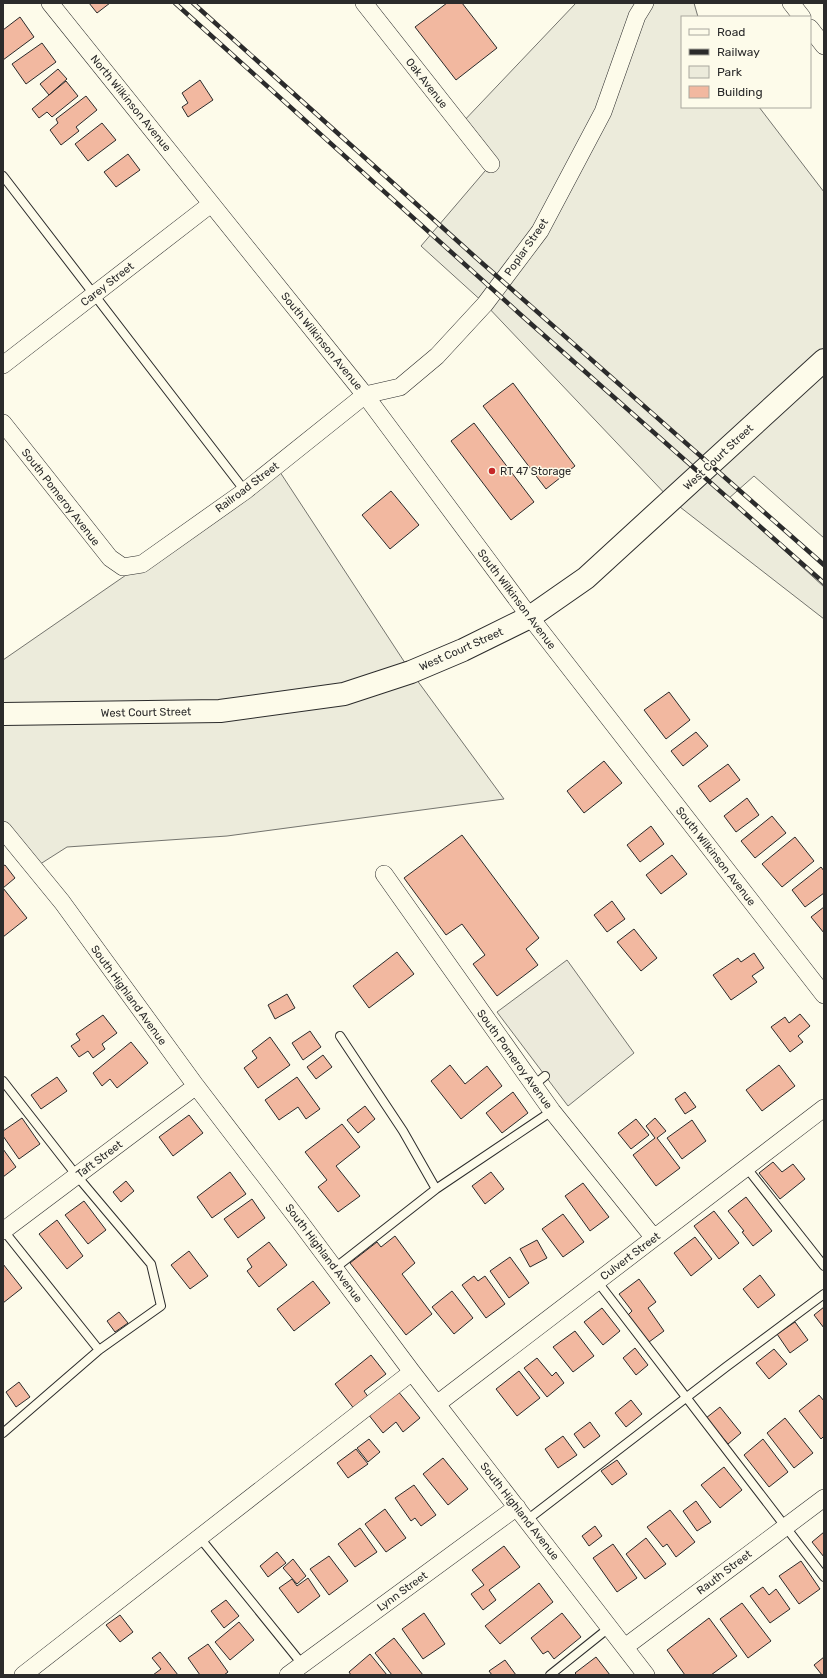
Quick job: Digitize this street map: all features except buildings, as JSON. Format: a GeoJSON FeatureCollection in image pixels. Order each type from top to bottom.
{"type":"FeatureCollection","features":[{"type":"Feature","properties":{"kind":"main road","name":"West Court Street"},"geometry":{"type":"LineString","coordinates":[[3,714],[220,711],[344,694],[411,672],[463,650],[530,617],[586,578],[824,360]]}},
{"type":"Feature","properties":{"kind":"street","name":"North Wilkinson Avenue"},"geometry":{"type":"LineString","coordinates":[[50,3],[211,204]]}},
{"type":"Feature","properties":{"kind":"street","name":"Oak Avenue"},"geometry":{"type":"LineString","coordinates":[[364,3],[491,164]]}},
{"type":"Feature","properties":{"kind":"street","name":"Poplar Street"},"geometry":{"type":"LineString","coordinates":[[365,395],[400,387],[437,356],[485,304],[540,231],[603,112],[637,16],[645,3]]}},
{"type":"Feature","properties":{"kind":"street"},"geometry":{"type":"LineString","coordinates":[[791,3],[801,16]]}},
{"type":"Feature","properties":{"kind":"street"},"geometry":{"type":"LineString","coordinates":[[811,29],[824,46]]}},
{"type":"Feature","properties":{"kind":"street","name":"Carey Street"},"geometry":{"type":"LineString","coordinates":[[3,365],[211,204]]}},
{"type":"Feature","properties":{"kind":"street","name":"South Wilkinson Avenue"},"geometry":{"type":"LineString","coordinates":[[211,204],[365,395],[530,617],[824,995]]}},
{"type":"Feature","properties":{"kind":"street","name":"Railroad Street"},"geometry":{"type":"LineString","coordinates":[[123,567],[142,564],[245,491],[365,395]]}},
{"type":"Feature","properties":{"kind":"street","name":"South Pomeroy Avenue"},"geometry":{"type":"LineString","coordinates":[[3,423],[110,558],[123,567]]}},
{"type":"Feature","properties":{"kind":"street","name":"South Highland Avenue"},"geometry":{"type":"LineString","coordinates":[[3,830],[62,902],[196,1086],[335,1268],[412,1372],[646,1675]]}},
{"type":"Feature","properties":{"kind":"street","name":"South Pomeroy Avenue"},"geometry":{"type":"LineString","coordinates":[[384,874],[540,1080],[552,1111],[654,1238]]}},
{"type":"Feature","properties":{"kind":"street","name":"Taft Street"},"geometry":{"type":"LineString","coordinates":[[3,1231],[196,1086]]}},
{"type":"Feature","properties":{"kind":"street","name":"Culvert Street"},"geometry":{"type":"LineString","coordinates":[[437,1404],[824,1108]]}},
{"type":"Feature","properties":{"kind":"street"},"geometry":{"type":"LineString","coordinates":[[23,1675],[412,1372]]}},
{"type":"Feature","properties":{"kind":"street","name":"Rauth Street"},"geometry":{"type":"LineString","coordinates":[[625,1646],[824,1498]]}},
{"type":"Feature","properties":{"kind":"street","name":"Lynn Street"},"geometry":{"type":"LineString","coordinates":[[288,1675],[306,1670],[522,1514]]}},
{"type":"Feature","properties":{"kind":"lane"},"geometry":{"type":"LineString","coordinates":[[3,176],[245,491]]}},
{"type":"Feature","properties":{"kind":"lane"},"geometry":{"type":"LineString","coordinates":[[340,1036],[403,1132],[436,1189]]}},
{"type":"Feature","properties":{"kind":"lane"},"geometry":{"type":"LineString","coordinates":[[3,1081],[77,1176],[151,1264],[161,1306],[99,1350],[3,1432]]}},
{"type":"Feature","properties":{"kind":"lane"},"geometry":{"type":"LineString","coordinates":[[335,1268],[436,1189],[552,1111]]}},
{"type":"Feature","properties":{"kind":"lane"},"geometry":{"type":"LineString","coordinates":[[746,1167],[824,1266]]}},
{"type":"Feature","properties":{"kind":"lane"},"geometry":{"type":"LineString","coordinates":[[3,1231],[99,1350]]}},
{"type":"Feature","properties":{"kind":"lane"},"geometry":{"type":"LineString","coordinates":[[597,1281],[824,1577]]}},
{"type":"Feature","properties":{"kind":"lane"},"geometry":{"type":"LineString","coordinates":[[522,1514],[687,1397],[824,1294]]}},
{"type":"Feature","properties":{"kind":"lane"},"geometry":{"type":"LineString","coordinates":[[200,1538],[306,1670]]}},
{"type":"Feature","properties":{"kind":"lane"},"geometry":{"type":"LineString","coordinates":[[550,1675],[610,1627]]}},
{"type":"Feature","properties":{"kind":"green space"},"geometry":{"type":"Polygon","coordinates":[[[576,3],[694,3],[698,16],[681,16],[681,108],[760,108],[824,192],[824,538],[754,476],[728,499],[824,587],[824,619],[671,500],[485,304],[421,246],[491,164],[460,125],[576,3]]]}},
{"type":"Feature","properties":{"kind":"green space"},"geometry":{"type":"Polygon","coordinates":[[[276,466],[411,672],[504,799],[227,836],[67,847],[34,868],[3,830],[3,660],[142,564],[276,466]]]}},
{"type":"Feature","properties":{"kind":"shaded area"},"geometry":{"type":"Polygon","coordinates":[[[567,960],[634,1053],[568,1106],[497,1012],[567,960]]]}},
{"type":"Feature","properties":{"kind":"railway"},"geometry":{"type":"LineString","coordinates":[[175,3],[521,315],[824,583]]}},
{"type":"Feature","properties":{"kind":"railway"},"geometry":{"type":"LineString","coordinates":[[193,3],[473,255],[824,565]]}},
{"type":"Feature","properties":{"kind":"place","name":"RT 47 Storage"},"geometry":{"type":"Point","coordinates":[492,471]}}]}
